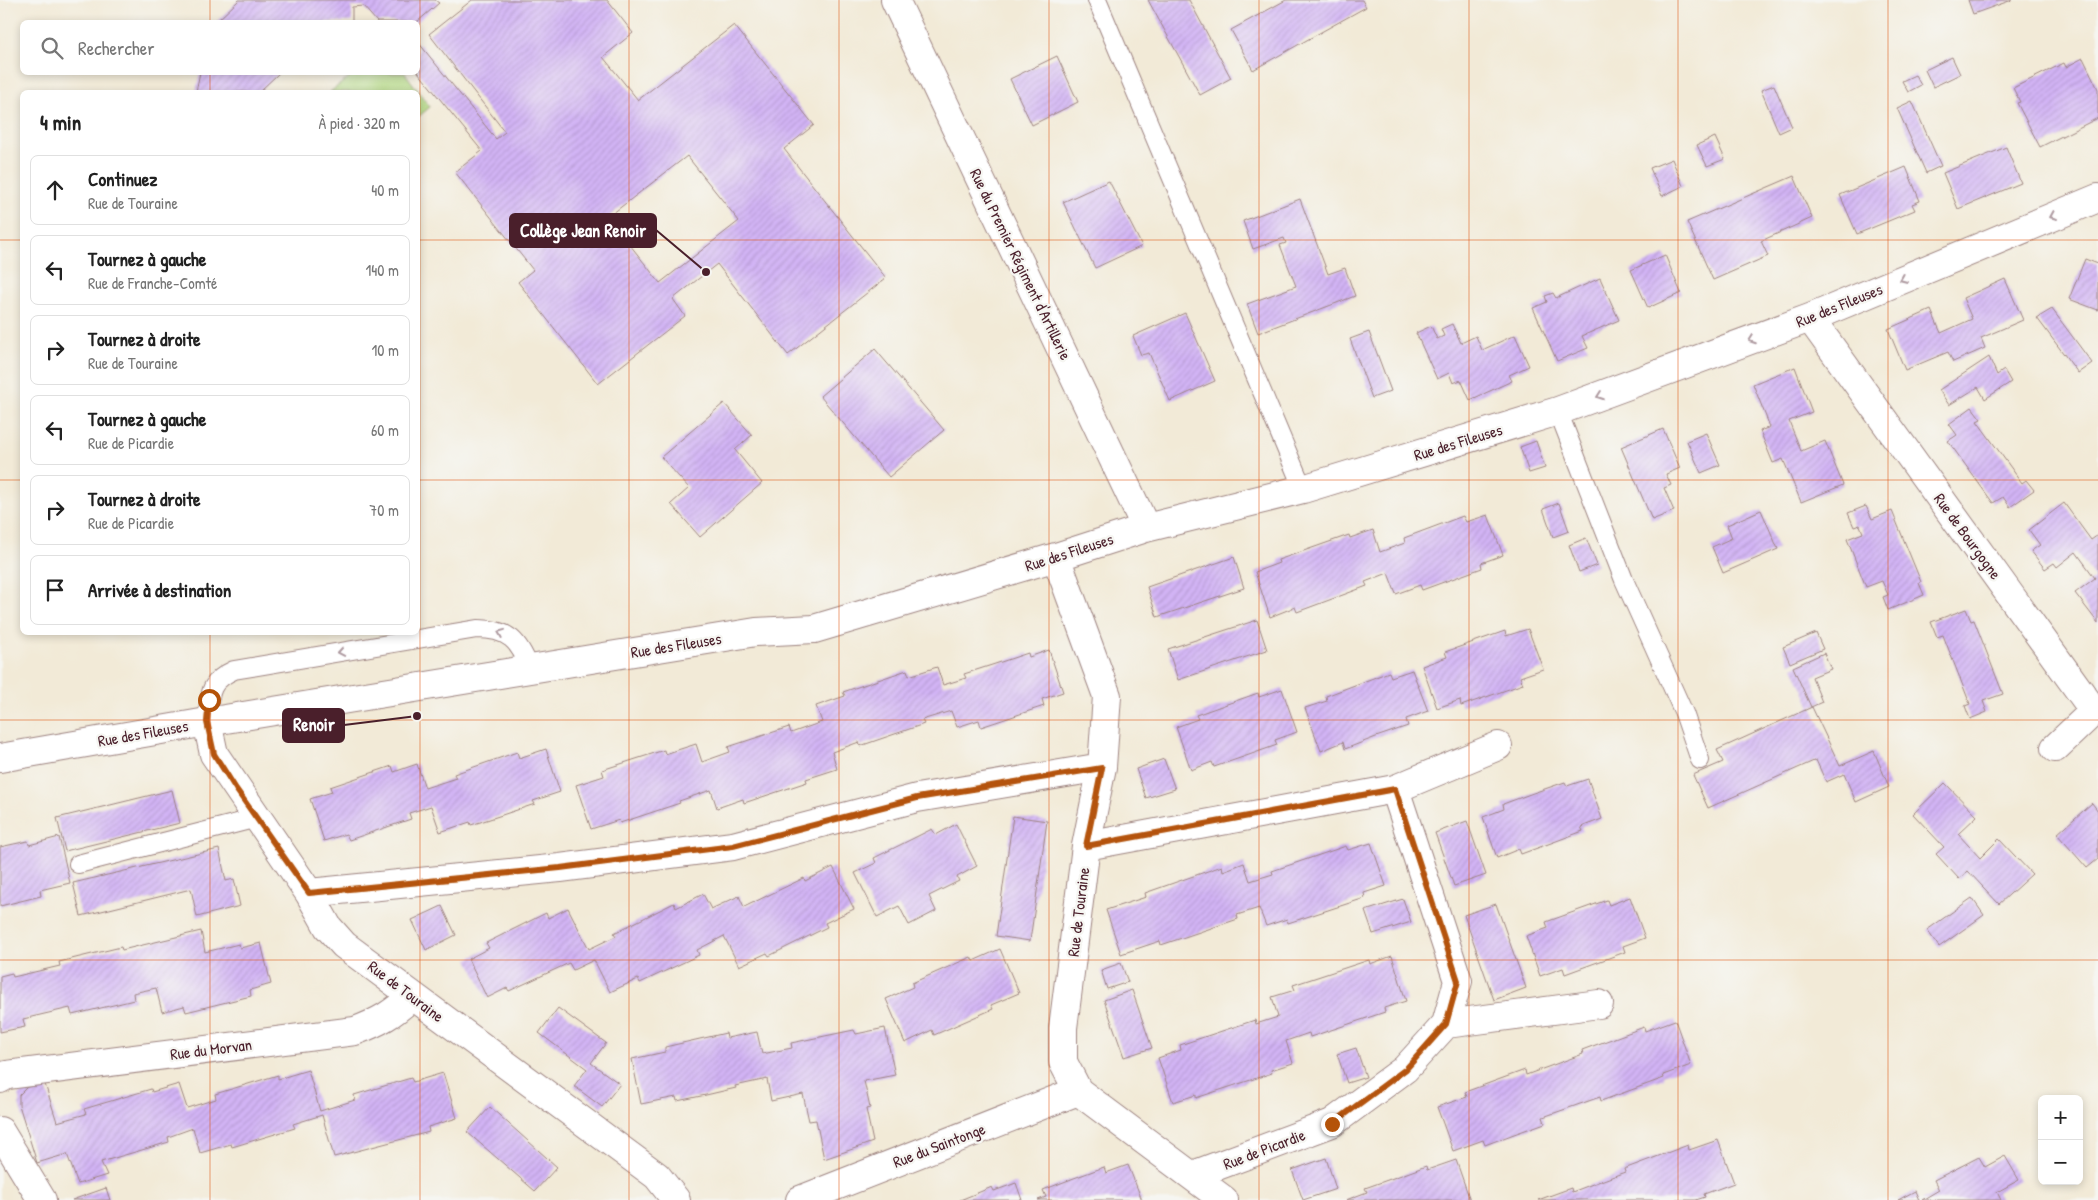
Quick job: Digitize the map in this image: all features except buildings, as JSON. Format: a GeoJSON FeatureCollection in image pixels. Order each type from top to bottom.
{"type":"FeatureCollection","features":[{"type":"Feature","properties":{"kind":"street","name":"Rue du Premier Régiment d'Artillerie"},"geometry":{"type":"LineString","coordinates":[[895,0],[1146,528]]}},
{"type":"Feature","properties":{"kind":"street","name":"Rue des Fileuses"},"geometry":{"type":"LineString","coordinates":[[0,758],[756,632],[814,628],[1056,557],[1146,528],[1303,489],[1558,411],[1810,318],[2098,198]]}},
{"type":"Feature","properties":{"kind":"street","name":"Rue de Bourgogne"},"geometry":{"type":"LineString","coordinates":[[1810,318],[2094,710],[2055,748]]}},
{"type":"Feature","properties":{"kind":"street","name":"Rue de Touraine"},"geometry":{"type":"LineString","coordinates":[[1056,557],[1107,696],[1102,768],[1086,846],[1063,1028],[1063,1062],[1078,1091],[1224,1200]]}},
{"type":"Feature","properties":{"kind":"street","name":"Rue de Touraine"},"geometry":{"type":"LineString","coordinates":[[207,722],[214,754],[309,893],[328,927],[344,945],[657,1176],[676,1200]]}},
{"type":"Feature","properties":{"kind":"street"},"geometry":{"type":"LineString","coordinates":[[1086,846],[1395,789],[1498,746]]}},
{"type":"Feature","properties":{"kind":"street"},"geometry":{"type":"LineString","coordinates":[[309,893],[560,868],[733,846],[917,798],[1102,768]]}},
{"type":"Feature","properties":{"kind":"street","name":"Rue de Picardie"},"geometry":{"type":"LineString","coordinates":[[1193,1175],[1332,1124],[1406,1069],[1446,1024],[1458,981],[1395,789]]}},
{"type":"Feature","properties":{"kind":"street","name":"Rue du Morvan"},"geometry":{"type":"LineString","coordinates":[[0,1078],[7,1075],[355,1031],[379,1022],[397,1010],[412,996]]}},
{"type":"Feature","properties":{"kind":"street"},"geometry":{"type":"LineString","coordinates":[[1446,1024],[1599,1004]]}},
{"type":"Feature","properties":{"kind":"street","name":"Rue du Saintonge"},"geometry":{"type":"LineString","coordinates":[[800,1200],[1078,1091]]}},
{"type":"Feature","properties":{"kind":"street"},"geometry":{"type":"LineString","coordinates":[[0,1131],[42,1200]]}},
{"type":"Feature","properties":{"kind":"lane"},"geometry":{"type":"LineString","coordinates":[[1097,0],[1303,489]]}},
{"type":"Feature","properties":{"kind":"lane"},"geometry":{"type":"LineString","coordinates":[[1558,411],[1624,580],[1684,713],[1700,760]]}},
{"type":"Feature","properties":{"kind":"lane"},"geometry":{"type":"LineString","coordinates":[[207,722],[213,686],[221,676],[234,670],[477,629],[492,629],[508,636],[522,649],[530,669]]}},
{"type":"Feature","properties":{"kind":"lane"},"geometry":{"type":"LineString","coordinates":[[78,864],[257,818]]}},
{"type":"Feature","properties":{"kind":"green space"},"geometry":{"type":"Polygon","coordinates":[[[352,75],[406,75],[418,90],[333,90],[352,75]]]}},
{"type":"Feature","properties":{"kind":"green space"},"geometry":{"type":"Polygon","coordinates":[[[420,93],[430,107],[420,115],[420,93]]]}},
{"type":"Feature","properties":{"kind":"place","name":"Collège Jean Renoir"},"geometry":{"type":"Point","coordinates":[706,272]}},
{"type":"Feature","properties":{"kind":"place","name":"Renoir"},"geometry":{"type":"Point","coordinates":[417,716]}},
{"type":"Feature","properties":{"kind":"route"},"geometry":{"type":"LineString","coordinates":[[209,700],[207,722],[210,744],[214,754],[236,789],[309,893],[560,868],[733,846],[917,798],[1102,768],[1086,846],[1395,789],[1458,981],[1446,1024],[1406,1069],[1332,1124]]}}]}
